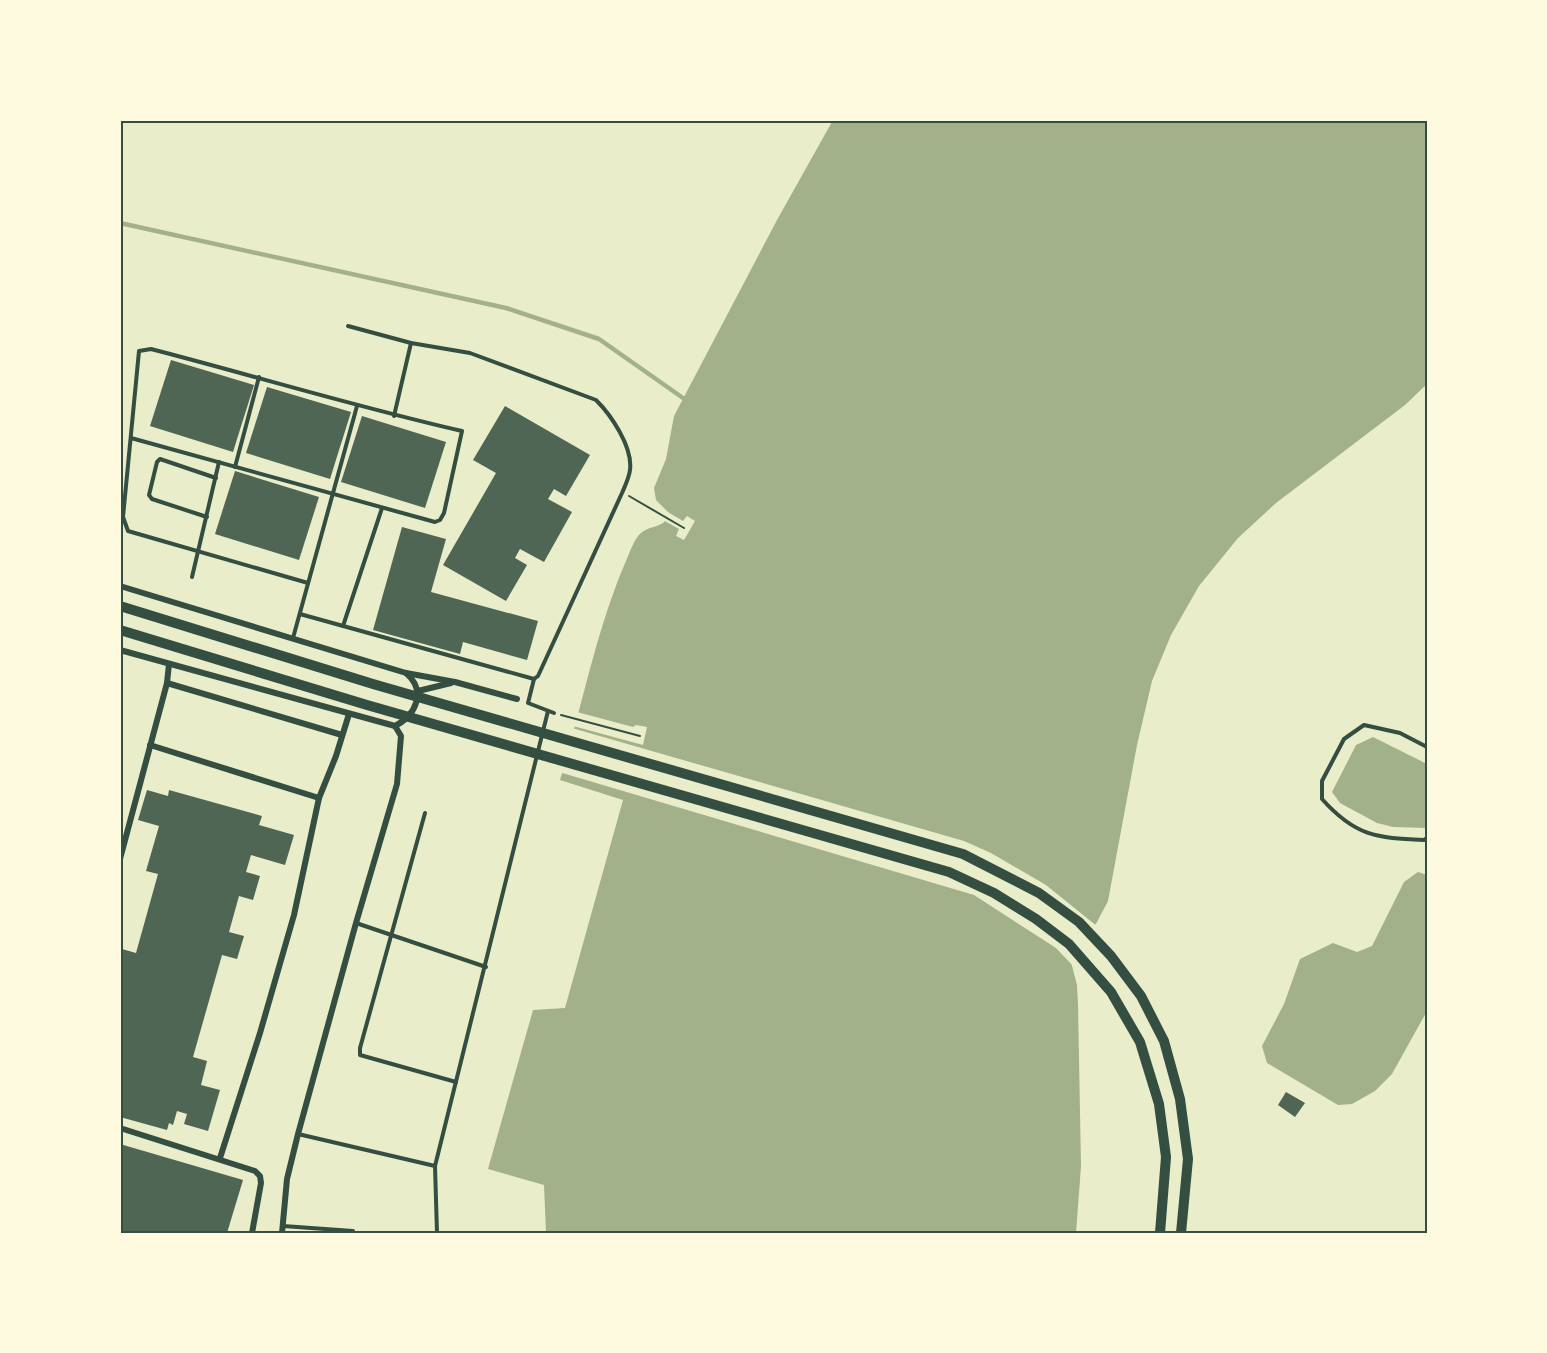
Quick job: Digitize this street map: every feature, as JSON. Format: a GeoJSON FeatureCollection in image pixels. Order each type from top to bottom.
{"type":"FeatureCollection","features":[{"type":"Feature","properties":{"kind":"main road"},"geometry":{"type":"LineString","coordinates":[[120,606],[373,684],[963,854],[1039,893],[1079,922],[1112,956],[1135,988],[1164,1041],[1180,1099],[1188,1159],[1181,1233]]}},
{"type":"Feature","properties":{"kind":"main road"},"geometry":{"type":"LineString","coordinates":[[120,630],[367,705],[949,872],[994,893],[1036,919],[1069,944],[1111,992],[1140,1042],[1159,1104],[1166,1157],[1160,1233]]}},
{"type":"Feature","properties":{"kind":"street"},"geometry":{"type":"LineString","coordinates":[[120,586],[406,673],[455,682],[517,699]]}},
{"type":"Feature","properties":{"kind":"street"},"geometry":{"type":"LineString","coordinates":[[120,650],[395,726],[401,736],[397,783],[356,923],[287,1179],[283,1229]]}},
{"type":"Feature","properties":{"kind":"street"},"geometry":{"type":"LineString","coordinates":[[120,859],[167,683],[169,664]]}},
{"type":"Feature","properties":{"kind":"street"},"geometry":{"type":"LineString","coordinates":[[395,726],[407,719],[416,705],[418,692],[414,681],[406,673]]}},
{"type":"Feature","properties":{"kind":"street"},"geometry":{"type":"LineString","coordinates":[[418,692],[455,682]]}},
{"type":"Feature","properties":{"kind":"street"},"geometry":{"type":"LineString","coordinates":[[167,683],[342,735]]}},
{"type":"Feature","properties":{"kind":"street"},"geometry":{"type":"LineString","coordinates":[[220,1158],[260,1033],[294,915],[318,798],[336,756],[349,714]]}},
{"type":"Feature","properties":{"kind":"street"},"geometry":{"type":"LineString","coordinates":[[150,745],[318,798]]}},
{"type":"Feature","properties":{"kind":"street"},"geometry":{"type":"LineString","coordinates":[[120,1128],[255,1171],[260,1176],[261,1183],[252,1233]]}},
{"type":"Feature","properties":{"kind":"lane"},"geometry":{"type":"LineString","coordinates":[[348,326],[411,343],[470,353],[596,400],[608,412],[622,437],[629,457],[630,470],[622,493],[538,676],[534,678],[528,703]]}},
{"type":"Feature","properties":{"kind":"lane"},"geometry":{"type":"LineString","coordinates":[[394,416],[411,343]]}},
{"type":"Feature","properties":{"kind":"lane"},"geometry":{"type":"LineString","coordinates":[[131,438],[435,522],[440,520],[444,513],[462,431],[394,416],[151,349],[139,351],[123,517],[129,531],[308,584]]}},
{"type":"Feature","properties":{"kind":"lane"},"geometry":{"type":"LineString","coordinates":[[235,467],[259,377]]}},
{"type":"Feature","properties":{"kind":"lane"},"geometry":{"type":"LineString","coordinates":[[293,639],[357,406]]}},
{"type":"Feature","properties":{"kind":"lane"},"geometry":{"type":"LineString","coordinates":[[207,517],[152,499],[149,495],[154,473],[160,459],[216,478]]}},
{"type":"Feature","properties":{"kind":"lane"},"geometry":{"type":"LineString","coordinates":[[192,577],[219,462]]}},
{"type":"Feature","properties":{"kind":"lane"},"geometry":{"type":"LineString","coordinates":[[343,626],[382,507]]}},
{"type":"Feature","properties":{"kind":"lane"},"geometry":{"type":"LineString","coordinates":[[300,614],[534,678]]}},
{"type":"Feature","properties":{"kind":"lane"},"geometry":{"type":"LineString","coordinates":[[517,699],[555,713]]}},
{"type":"Feature","properties":{"kind":"lane"},"geometry":{"type":"LineString","coordinates":[[437,1233],[435,1166],[548,711]]}},
{"type":"Feature","properties":{"kind":"lane"},"geometry":{"type":"LineString","coordinates":[[1427,747],[1400,733],[1364,725],[1344,739],[1322,781],[1322,799],[1338,817],[1354,828],[1388,839],[1424,840],[1427,838]]}},
{"type":"Feature","properties":{"kind":"lane"},"geometry":{"type":"LineString","coordinates":[[425,813],[360,1048],[360,1055],[456,1082]]}},
{"type":"Feature","properties":{"kind":"lane"},"geometry":{"type":"LineString","coordinates":[[356,923],[486,967]]}},
{"type":"Feature","properties":{"kind":"lane"},"geometry":{"type":"LineString","coordinates":[[298,1134],[435,1166]]}},
{"type":"Feature","properties":{"kind":"lane"},"geometry":{"type":"LineString","coordinates":[[283,1229],[353,1231],[353,1233]]}},
{"type":"Feature","properties":{"kind":"path"},"geometry":{"type":"LineString","coordinates":[[628,496],[684,528]]}},
{"type":"Feature","properties":{"kind":"path"},"geometry":{"type":"LineString","coordinates":[[555,713],[640,736]]}},
{"type":"Feature","properties":{"kind":"shaded area"},"geometry":{"type":"Polygon","coordinates":[[[833,120],[1427,120],[1427,384],[1405,405],[1276,503],[1238,538],[1199,586],[1171,635],[1152,681],[1137,745],[1108,901],[1071,962],[1077,985],[1078,1004],[1081,1166],[1076,1233],[546,1233],[544,1185],[488,1169],[533,1010],[565,1008],[623,800],[560,780],[615,587],[632,546],[639,536],[645,530],[664,522],[669,513],[656,500],[654,488],[666,459],[674,416],[777,220],[833,120]]]}},
{"type":"Feature","properties":{"kind":"shaded area"},"geometry":{"type":"Polygon","coordinates":[[[1373,737],[1427,764],[1427,828],[1393,827],[1377,823],[1340,803],[1332,792],[1356,745],[1373,737]]]}},
{"type":"Feature","properties":{"kind":"shaded area"},"geometry":{"type":"Polygon","coordinates":[[[1418,872],[1427,875],[1427,1011],[1392,1074],[1375,1091],[1352,1104],[1338,1105],[1267,1063],[1262,1046],[1284,1004],[1300,959],[1333,943],[1357,952],[1372,946],[1404,882],[1418,872]]]}},
{"type":"Feature","properties":{"kind":"pier"},"geometry":{"type":"Polygon","coordinates":[[[661,508],[683,521],[687,516],[695,521],[684,540],[676,536],[679,529],[663,520],[665,513],[661,508]]]}},
{"type":"Feature","properties":{"kind":"pier"},"geometry":{"type":"Polygon","coordinates":[[[577,712],[633,727],[636,725],[647,727],[643,745],[573,726],[577,712]]]}},
{"type":"Feature","properties":{"kind":"pier"},"geometry":{"type":"Polygon","coordinates":[[[572,728],[964,841],[991,853],[1046,885],[1098,927],[1077,953],[1075,968],[1056,948],[974,895],[559,772],[572,728]]]}},
{"type":"Feature","properties":{"kind":"building"},"geometry":{"type":"Polygon","coordinates":[[[171,360],[254,385],[233,452],[150,426],[171,360]]]}},
{"type":"Feature","properties":{"kind":"building"},"geometry":{"type":"Polygon","coordinates":[[[267,387],[351,412],[330,479],[246,453],[267,387]]]}},
{"type":"Feature","properties":{"kind":"building"},"geometry":{"type":"Polygon","coordinates":[[[505,406],[590,455],[566,496],[554,489],[548,499],[572,512],[544,562],[520,549],[515,558],[527,565],[506,601],[443,565],[496,473],[473,460],[505,406]]]}},
{"type":"Feature","properties":{"kind":"building"},"geometry":{"type":"Polygon","coordinates":[[[362,416],[446,442],[425,508],[341,482],[362,416]]]}},
{"type":"Feature","properties":{"kind":"building"},"geometry":{"type":"Polygon","coordinates":[[[235,471],[319,497],[299,560],[215,534],[235,471]]]}},
{"type":"Feature","properties":{"kind":"building"},"geometry":{"type":"Polygon","coordinates":[[[402,527],[446,539],[431,592],[538,621],[527,660],[463,642],[460,654],[373,630],[402,527]]]}},
{"type":"Feature","properties":{"kind":"building"},"geometry":{"type":"Polygon","coordinates":[[[147,790],[168,796],[169,790],[262,816],[259,825],[294,835],[285,865],[251,855],[246,872],[260,876],[253,900],[239,896],[229,932],[244,936],[237,959],[222,955],[193,1057],[207,1061],[201,1085],[220,1090],[208,1131],[184,1124],[187,1114],[177,1111],[173,1125],[169,1123],[167,1130],[120,1117],[120,956],[122,949],[136,953],[158,874],[146,871],[159,826],[138,820],[147,790]]]}},
{"type":"Feature","properties":{"kind":"building"},"geometry":{"type":"Polygon","coordinates":[[[1286,1092],[1305,1103],[1295,1117],[1278,1105],[1286,1092]]]}},
{"type":"Feature","properties":{"kind":"building"},"geometry":{"type":"Polygon","coordinates":[[[120,1144],[243,1180],[227,1233],[120,1233],[120,1144]]]}},
{"type":"Feature","properties":{"kind":"waterway"},"geometry":{"type":"LineString","coordinates":[[120,223],[506,308],[599,339],[683,398]]}}]}
